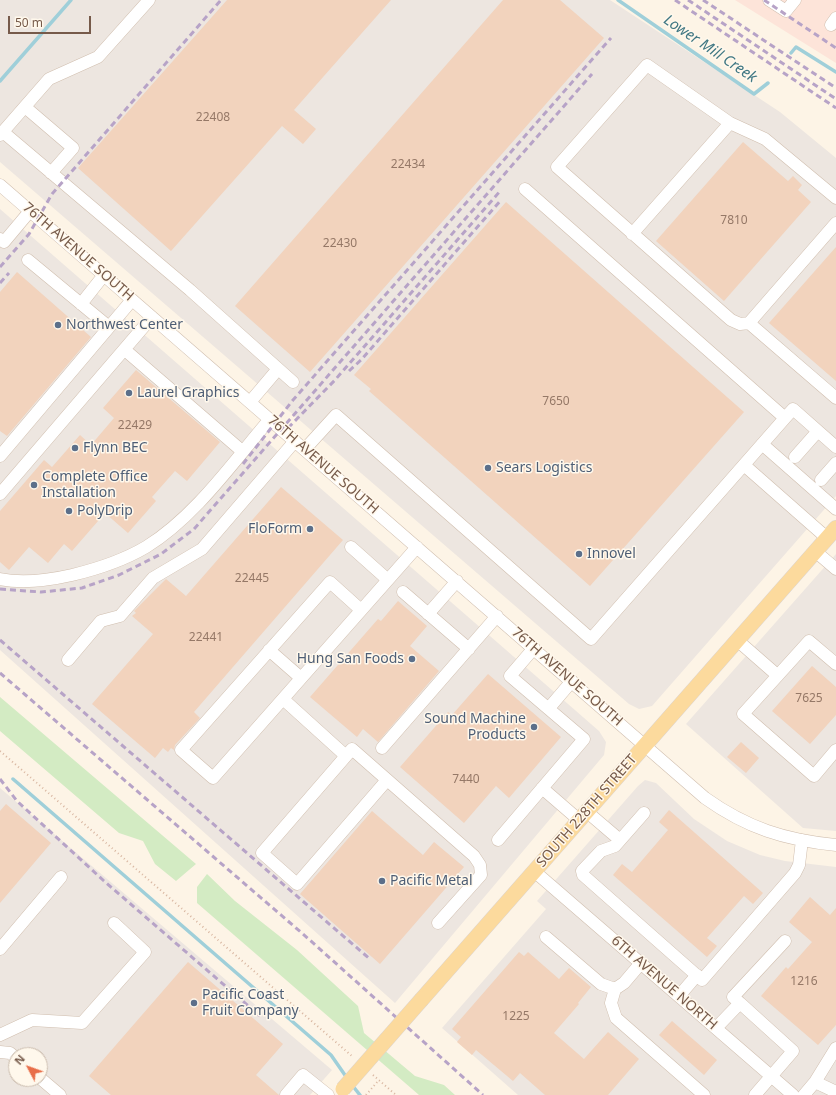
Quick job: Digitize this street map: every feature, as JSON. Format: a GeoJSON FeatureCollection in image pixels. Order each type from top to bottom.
{"type":"FeatureCollection","features":[{"type":"Feature","properties":{"kind":"main road","name":"SOUTH 228TH STREET"},"geometry":{"type":"LineString","coordinates":[[340,1092],[831,533]]}},
{"type":"Feature","properties":{"kind":"street"},"geometry":{"type":"LineString","coordinates":[[149,0],[98,57],[49,79],[2,134],[51,173],[184,285],[293,382]]}},
{"type":"Feature","properties":{"kind":"street"},"geometry":{"type":"LineString","coordinates":[[769,0],[786,10],[795,0]]}},
{"type":"Feature","properties":{"kind":"street"},"geometry":{"type":"LineString","coordinates":[[836,198],[765,139],[730,123],[647,65],[557,167],[731,320],[740,324],[749,323],[836,223]]}},
{"type":"Feature","properties":{"kind":"street"},"geometry":{"type":"LineString","coordinates":[[25,107],[73,148],[51,173]]}},
{"type":"Feature","properties":{"kind":"street"},"geometry":{"type":"LineString","coordinates":[[632,234],[730,123]]}},
{"type":"Feature","properties":{"kind":"street","name":"76TH AVENUE SOUTH"},"geometry":{"type":"LineString","coordinates":[[0,185],[645,744],[705,798],[728,814],[752,826],[778,836],[836,845]]}},
{"type":"Feature","properties":{"kind":"street"},"geometry":{"type":"LineString","coordinates":[[525,189],[785,418]]}},
{"type":"Feature","properties":{"kind":"street"},"geometry":{"type":"LineString","coordinates":[[0,239],[4,242],[30,211]]}},
{"type":"Feature","properties":{"kind":"street"},"geometry":{"type":"LineString","coordinates":[[28,260],[109,327]]}},
{"type":"Feature","properties":{"kind":"street"},"geometry":{"type":"LineString","coordinates":[[81,304],[104,275]]}},
{"type":"Feature","properties":{"kind":"street"},"geometry":{"type":"LineString","coordinates":[[0,456],[132,300]]}},
{"type":"Feature","properties":{"kind":"street"},"geometry":{"type":"LineString","coordinates":[[0,494],[152,317]]}},
{"type":"Feature","properties":{"kind":"street"},"geometry":{"type":"LineString","coordinates":[[749,323],[836,398]]}},
{"type":"Feature","properties":{"kind":"street"},"geometry":{"type":"LineString","coordinates":[[124,350],[242,451]]}},
{"type":"Feature","properties":{"kind":"street"},"geometry":{"type":"LineString","coordinates":[[250,402],[278,369]]}},
{"type":"Feature","properties":{"kind":"street"},"geometry":{"type":"LineString","coordinates":[[305,449],[336,415],[591,639],[793,409],[836,447]]}},
{"type":"Feature","properties":{"kind":"street"},"geometry":{"type":"LineString","coordinates":[[0,579],[30,580],[58,578],[85,572],[146,547],[193,509],[270,419]]}},
{"type":"Feature","properties":{"kind":"street"},"geometry":{"type":"LineString","coordinates":[[795,457],[818,431]]}},
{"type":"Feature","properties":{"kind":"street"},"geometry":{"type":"LineString","coordinates":[[68,660],[101,621],[120,616],[153,578],[202,549],[295,441]]}},
{"type":"Feature","properties":{"kind":"street"},"geometry":{"type":"LineString","coordinates":[[762,444],[836,509]]}},
{"type":"Feature","properties":{"kind":"street"},"geometry":{"type":"LineString","coordinates":[[821,480],[836,463]]}},
{"type":"Feature","properties":{"kind":"street"},"geometry":{"type":"LineString","coordinates":[[744,465],[831,533]]}},
{"type":"Feature","properties":{"kind":"street"},"geometry":{"type":"LineString","coordinates":[[351,546],[388,580]]}},
{"type":"Feature","properties":{"kind":"street"},"geometry":{"type":"LineString","coordinates":[[362,610],[330,582],[181,750],[213,778],[362,610],[417,547]]}},
{"type":"Feature","properties":{"kind":"street"},"geometry":{"type":"LineString","coordinates":[[816,551],[836,569]]}},
{"type":"Feature","properties":{"kind":"street"},"geometry":{"type":"LineString","coordinates":[[428,614],[457,581]]}},
{"type":"Feature","properties":{"kind":"street"},"geometry":{"type":"LineString","coordinates":[[403,592],[469,649]]}},
{"type":"Feature","properties":{"kind":"street"},"geometry":{"type":"LineString","coordinates":[[382,748],[497,616]]}},
{"type":"Feature","properties":{"kind":"street"},"geometry":{"type":"LineString","coordinates":[[737,640],[777,675]]}},
{"type":"Feature","properties":{"kind":"street"},"geometry":{"type":"LineString","coordinates":[[836,664],[809,641],[743,714],[814,776],[836,750]]}},
{"type":"Feature","properties":{"kind":"street"},"geometry":{"type":"LineString","coordinates":[[498,840],[584,739],[510,676],[534,648]]}},
{"type":"Feature","properties":{"kind":"street"},"geometry":{"type":"LineString","coordinates":[[269,650],[301,678]]}},
{"type":"Feature","properties":{"kind":"street"},"geometry":{"type":"LineString","coordinates":[[549,708],[572,681]]}},
{"type":"Feature","properties":{"kind":"street"},"geometry":{"type":"LineString","coordinates":[[283,699],[346,756]]}},
{"type":"Feature","properties":{"kind":"street"},"geometry":{"type":"LineString","coordinates":[[387,780],[297,884],[262,853],[352,749],[474,856],[480,865],[481,875],[438,924]]}},
{"type":"Feature","properties":{"kind":"street"},"geometry":{"type":"LineString","coordinates":[[542,788],[620,840]]}},
{"type":"Feature","properties":{"kind":"street"},"geometry":{"type":"LineString","coordinates":[[644,813],[615,846],[601,851],[582,871],[583,875],[702,980],[795,873],[799,865],[802,840]]}},
{"type":"Feature","properties":{"kind":"street","name":"6TH AVENUE NORTH"},"geometry":{"type":"LineString","coordinates":[[534,871],[793,1095]]}},
{"type":"Feature","properties":{"kind":"street"},"geometry":{"type":"LineString","coordinates":[[0,949],[62,877]]}},
{"type":"Feature","properties":{"kind":"street"},"geometry":{"type":"LineString","coordinates":[[0,1035],[32,1020],[82,1024],[145,952],[114,923]]}},
{"type":"Feature","properties":{"kind":"street"},"geometry":{"type":"LineString","coordinates":[[546,938],[601,984],[615,989]]}},
{"type":"Feature","properties":{"kind":"street"},"geometry":{"type":"LineString","coordinates":[[754,1095],[793,1051],[733,997],[785,941]]}},
{"type":"Feature","properties":{"kind":"street"},"geometry":{"type":"LineString","coordinates":[[641,963],[624,983],[615,989],[611,1003],[616,1018],[704,1095]]}},
{"type":"Feature","properties":{"kind":"street"},"geometry":{"type":"LineString","coordinates":[[679,996],[697,975]]}},
{"type":"Feature","properties":{"kind":"street"},"geometry":{"type":"LineString","coordinates":[[716,1028],[740,1003]]}},
{"type":"Feature","properties":{"kind":"street"},"geometry":{"type":"LineString","coordinates":[[804,1095],[815,1082],[836,1048]]}},
{"type":"Feature","properties":{"kind":"street"},"geometry":{"type":"LineString","coordinates":[[286,1095],[303,1075],[328,1095]]}},
{"type":"Feature","properties":{"kind":"street"},"geometry":{"type":"LineString","coordinates":[[815,1082],[836,1092]]}},
{"type":"Feature","properties":{"kind":"street"},"geometry":{"type":"LineString","coordinates":[[48,1085],[60,1095]]}},
{"type":"Feature","properties":{"kind":"path"},"geometry":{"type":"LineString","coordinates":[[0,751],[356,1060]]}},
{"type":"Feature","properties":{"kind":"path"},"geometry":{"type":"LineString","coordinates":[[367,1070],[396,1095]]}},
{"type":"Feature","properties":{"kind":"path"},"geometry":{"type":"LineString","coordinates":[[366,1095],[379,1080]]}},
{"type":"Feature","properties":{"kind":"shaded area"},"geometry":{"type":"Polygon","coordinates":[[[0,0],[610,0],[780,112],[836,158],[836,496],[652,706],[639,709],[629,704],[0,162],[0,0]]]}},
{"type":"Feature","properties":{"kind":"shaded area"},"geometry":{"type":"Polygon","coordinates":[[[735,0],[836,0],[836,63],[735,0]]]}},
{"type":"Feature","properties":{"kind":"shaded area"},"geometry":{"type":"Polygon","coordinates":[[[0,209],[599,731],[606,742],[604,755],[395,1003],[0,650],[0,209]]]}},
{"type":"Feature","properties":{"kind":"shaded area"},"geometry":{"type":"Polygon","coordinates":[[[836,554],[836,831],[803,828],[686,724],[836,554]]]}},
{"type":"Feature","properties":{"kind":"shaded area"},"geometry":{"type":"Polygon","coordinates":[[[645,780],[656,783],[694,819],[727,841],[760,855],[785,861],[836,867],[836,1095],[518,1095],[442,1028],[546,909],[537,901],[638,786],[645,780]]]}},
{"type":"Feature","properties":{"kind":"shaded area"},"geometry":{"type":"Polygon","coordinates":[[[0,788],[332,1070],[310,1095],[0,1095],[0,788]]]}},
{"type":"Feature","properties":{"kind":"green space"},"geometry":{"type":"Polygon","coordinates":[[[0,697],[196,864],[176,881],[155,864],[143,841],[119,833],[0,731],[0,697]]]}},
{"type":"Feature","properties":{"kind":"green space"},"geometry":{"type":"Polygon","coordinates":[[[207,874],[235,901],[297,950],[358,1006],[364,1033],[415,1076],[444,1085],[455,1095],[419,1095],[197,903],[197,887],[207,874]]]}},
{"type":"Feature","properties":{"kind":"building"},"geometry":{"type":"Polygon","coordinates":[[[227,0],[391,0],[294,110],[316,129],[303,144],[282,126],[171,251],[78,168],[227,0]]]}},
{"type":"Feature","properties":{"kind":"building"},"geometry":{"type":"Polygon","coordinates":[[[503,0],[560,0],[604,38],[310,372],[235,306],[503,0]]]}},
{"type":"Feature","properties":{"kind":"building"},"geometry":{"type":"Polygon","coordinates":[[[743,142],[788,181],[793,176],[802,185],[798,190],[811,202],[724,301],[656,241],[743,142]]]}},
{"type":"Feature","properties":{"kind":"building"},"geometry":{"type":"Polygon","coordinates":[[[506,202],[744,412],[590,586],[369,391],[371,389],[354,375],[506,202]]]}},
{"type":"Feature","properties":{"kind":"building"},"geometry":{"type":"Polygon","coordinates":[[[836,247],[836,381],[769,323],[836,247]]]}},
{"type":"Feature","properties":{"kind":"building"},"geometry":{"type":"Polygon","coordinates":[[[17,272],[91,337],[7,436],[0,431],[0,292],[17,272]]]}},
{"type":"Feature","properties":{"kind":"building"},"geometry":{"type":"Polygon","coordinates":[[[136,370],[220,442],[187,481],[175,471],[152,497],[156,501],[128,533],[105,513],[72,551],[64,544],[48,563],[29,547],[9,570],[0,562],[0,511],[44,460],[52,467],[80,435],[91,445],[114,418],[103,408],[136,370]]]}},
{"type":"Feature","properties":{"kind":"building"},"geometry":{"type":"Polygon","coordinates":[[[281,487],[343,540],[194,712],[200,718],[175,745],[174,750],[171,748],[168,752],[163,748],[155,758],[92,704],[153,634],[132,616],[136,613],[134,611],[166,579],[186,596],[281,487]]]}},
{"type":"Feature","properties":{"kind":"building"},"geometry":{"type":"Polygon","coordinates":[[[398,601],[427,626],[410,646],[439,671],[378,742],[363,729],[357,737],[310,697],[378,619],[381,621],[398,601]]]}},
{"type":"Feature","properties":{"kind":"building"},"geometry":{"type":"Polygon","coordinates":[[[812,666],[836,687],[836,715],[810,744],[772,711],[812,666]]]}},
{"type":"Feature","properties":{"kind":"building"},"geometry":{"type":"Polygon","coordinates":[[[488,674],[561,737],[509,798],[496,786],[464,823],[400,767],[448,712],[452,715],[488,674]]]}},
{"type":"Feature","properties":{"kind":"building"},"geometry":{"type":"Polygon","coordinates":[[[741,742],[759,758],[746,773],[727,757],[741,742]]]}},
{"type":"Feature","properties":{"kind":"building"},"geometry":{"type":"Polygon","coordinates":[[[6,804],[51,843],[0,903],[0,811],[6,804]]]}},
{"type":"Feature","properties":{"kind":"building"},"geometry":{"type":"Polygon","coordinates":[[[669,810],[763,893],[753,904],[744,896],[707,938],[717,946],[707,957],[613,875],[622,864],[632,872],[668,830],[659,822],[669,810]]]}},
{"type":"Feature","properties":{"kind":"building","name":"Pacific Metal"},"geometry":{"type":"Polygon","coordinates":[[[372,811],[423,855],[434,842],[464,867],[380,964],[300,894],[372,811]]]}},
{"type":"Feature","properties":{"kind":"building"},"geometry":{"type":"Polygon","coordinates":[[[810,897],[830,915],[836,908],[836,1025],[818,1045],[761,996],[786,967],[788,969],[812,942],[789,922],[810,897]]]}},
{"type":"Feature","properties":{"kind":"building"},"geometry":{"type":"Polygon","coordinates":[[[519,952],[524,956],[528,952],[559,979],[569,968],[591,987],[578,1003],[579,1004],[554,1033],[584,1059],[608,1032],[639,1059],[608,1095],[545,1095],[520,1073],[513,1081],[476,1050],[472,1055],[457,1042],[461,1037],[452,1029],[519,952]]]}},
{"type":"Feature","properties":{"kind":"building","name":"Pacific Coast Fruit Company"},"geometry":{"type":"Polygon","coordinates":[[[188,962],[283,1044],[256,1075],[279,1095],[111,1095],[89,1076],[188,962]]]}},
{"type":"Feature","properties":{"kind":"building"},"geometry":{"type":"Polygon","coordinates":[[[672,1021],[717,1060],[704,1075],[659,1035],[672,1021]]]}},
{"type":"Feature","properties":{"kind":"waterway","name":"Lower Mill Creek"},"geometry":{"type":"LineString","coordinates":[[0,81],[71,0]]}},
{"type":"Feature","properties":{"kind":"waterway","name":"Lower Mill Creek"},"geometry":{"type":"LineString","coordinates":[[618,0],[754,94],[768,83]]}},
{"type":"Feature","properties":{"kind":"waterway","name":"Lower Mill Creek"},"geometry":{"type":"LineString","coordinates":[[791,53],[796,47],[836,72]]}},
{"type":"Feature","properties":{"kind":"waterway"},"geometry":{"type":"LineString","coordinates":[[13,779],[331,1055],[347,1078]]}},
{"type":"Feature","properties":{"kind":"waterway"},"geometry":{"type":"LineString","coordinates":[[352,1085],[360,1095]]}},
{"type":"Feature","properties":{"kind":"railway"},"geometry":{"type":"LineString","coordinates":[[0,267],[29,234],[52,194],[221,0]]}},
{"type":"Feature","properties":{"kind":"railway"},"geometry":{"type":"LineString","coordinates":[[675,0],[836,108]]}},
{"type":"Feature","properties":{"kind":"railway"},"geometry":{"type":"LineString","coordinates":[[688,0],[836,99]]}},
{"type":"Feature","properties":{"kind":"railway"},"geometry":{"type":"LineString","coordinates":[[703,0],[836,88]]}},
{"type":"Feature","properties":{"kind":"railway"},"geometry":{"type":"LineString","coordinates":[[764,0],[836,48]]}},
{"type":"Feature","properties":{"kind":"railway"},"geometry":{"type":"LineString","coordinates":[[243,464],[293,400],[611,38]]}},
{"type":"Feature","properties":{"kind":"railway"},"geometry":{"type":"LineString","coordinates":[[0,589],[41,592],[82,588],[119,575],[161,554],[194,529],[592,74]]}},
{"type":"Feature","properties":{"kind":"railway"},"geometry":{"type":"LineString","coordinates":[[288,428],[335,380],[501,190]]}},
{"type":"Feature","properties":{"kind":"railway"},"geometry":{"type":"LineString","coordinates":[[349,371],[361,360],[501,200]]}},
{"type":"Feature","properties":{"kind":"railway"},"geometry":{"type":"LineString","coordinates":[[0,283],[9,273]]}},
{"type":"Feature","properties":{"kind":"railway"},"geometry":{"type":"LineString","coordinates":[[0,640],[371,960]]}},
{"type":"Feature","properties":{"kind":"railway"},"geometry":{"type":"LineString","coordinates":[[0,673],[303,934],[483,1095]]}},
{"type":"Feature","properties":{"kind":"railway"},"geometry":{"type":"LineString","coordinates":[[0,779],[17,801],[104,881],[260,1016]]}},
{"type":"Feature","properties":{"kind":"place","name":"Northwest Center"},"geometry":{"type":"Point","coordinates":[58,325]}},
{"type":"Feature","properties":{"kind":"place","name":"Laurel Graphics"},"geometry":{"type":"Point","coordinates":[129,393]}},
{"type":"Feature","properties":{"kind":"place","name":"Flynn BEC"},"geometry":{"type":"Point","coordinates":[75,448]}},
{"type":"Feature","properties":{"kind":"place","name":"Sears Logistics"},"geometry":{"type":"Point","coordinates":[488,468]}},
{"type":"Feature","properties":{"kind":"place","name":"Complete Office Installation"},"geometry":{"type":"Point","coordinates":[34,485]}},
{"type":"Feature","properties":{"kind":"place","name":"PolyDrip"},"geometry":{"type":"Point","coordinates":[69,511]}},
{"type":"Feature","properties":{"kind":"place","name":"FloForm"},"geometry":{"type":"Point","coordinates":[310,529]}},
{"type":"Feature","properties":{"kind":"place","name":"Innovel"},"geometry":{"type":"Point","coordinates":[579,554]}},
{"type":"Feature","properties":{"kind":"place","name":"Hung San Foods"},"geometry":{"type":"Point","coordinates":[412,659]}},
{"type":"Feature","properties":{"kind":"place","name":"Sound Machine Products"},"geometry":{"type":"Point","coordinates":[534,727]}},
{"type":"Feature","properties":{"kind":"place","name":"Pacific Metal"},"geometry":{"type":"Point","coordinates":[382,881]}},
{"type":"Feature","properties":{"kind":"place","name":"Pacific Coast Fruit Company"},"geometry":{"type":"Point","coordinates":[194,1003]}}]}
